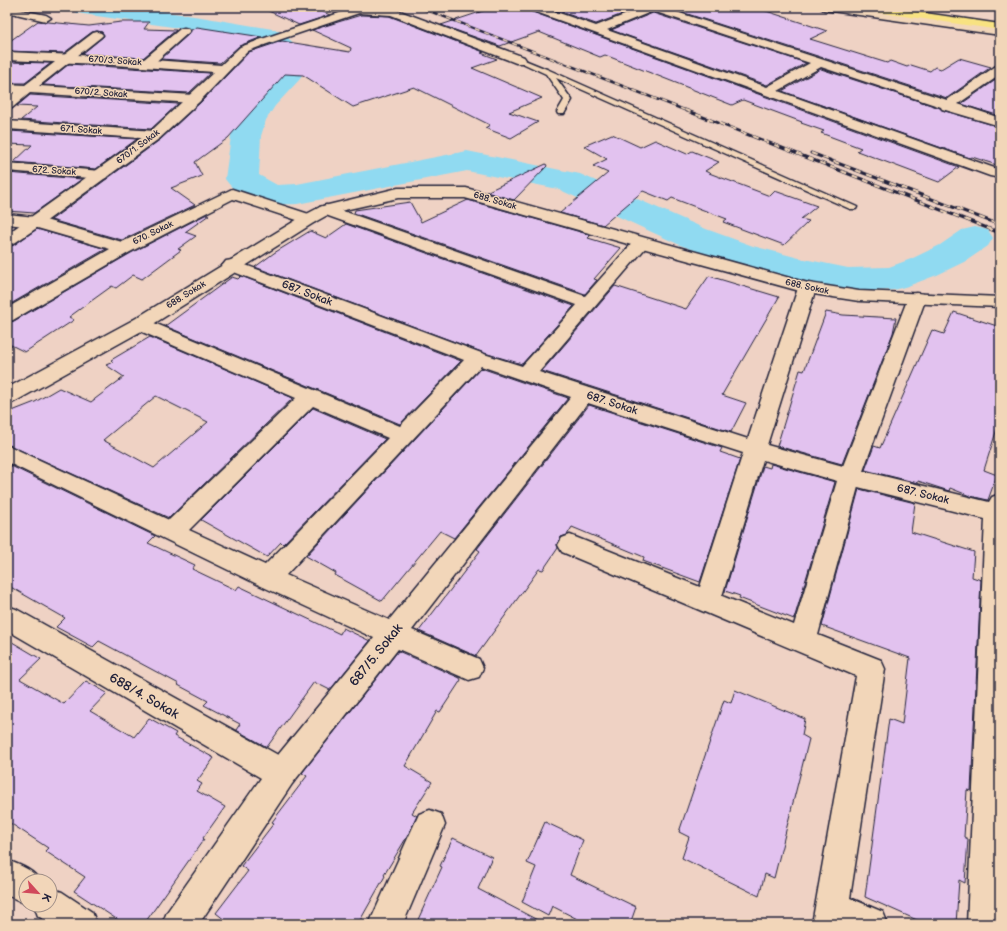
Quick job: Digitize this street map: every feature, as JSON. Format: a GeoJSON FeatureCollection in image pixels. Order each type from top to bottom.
{"type":"FeatureCollection","features":[{"type":"Feature","properties":{"kind":"highway"},"geometry":{"type":"LineString","coordinates":[[862,7],[1000,27]]}},
{"type":"Feature","properties":{"kind":"highway"},"geometry":{"type":"LineString","coordinates":[[931,7],[1000,16]]}},
{"type":"Feature","properties":{"kind":"street"},"geometry":{"type":"LineString","coordinates":[[532,7],[995,173]]}},
{"type":"Feature","properties":{"kind":"street"},"geometry":{"type":"LineString","coordinates":[[597,30],[651,7],[947,106],[1000,122]]}},
{"type":"Feature","properties":{"kind":"street"},"geometry":{"type":"LineString","coordinates":[[824,7],[1000,32]]}},
{"type":"Feature","properties":{"kind":"street"},"geometry":{"type":"LineString","coordinates":[[354,8],[393,12],[520,60]]}},
{"type":"Feature","properties":{"kind":"street","name":"670/1. Sokak"},"geometry":{"type":"LineString","coordinates":[[7,241],[36,222],[155,135],[194,99],[244,49],[354,8]]}},
{"type":"Feature","properties":{"kind":"street"},"geometry":{"type":"LineString","coordinates":[[7,9],[46,18]]}},
{"type":"Feature","properties":{"kind":"street"},"geometry":{"type":"LineString","coordinates":[[147,63],[184,31]]}},
{"type":"Feature","properties":{"kind":"street"},"geometry":{"type":"LineString","coordinates":[[7,105],[66,58],[98,35]]}},
{"type":"Feature","properties":{"kind":"street","name":"670/3. Sokak"},"geometry":{"type":"LineString","coordinates":[[7,56],[66,58],[223,69]]}},
{"type":"Feature","properties":{"kind":"street"},"geometry":{"type":"LineString","coordinates":[[769,91],[819,63]]}},
{"type":"Feature","properties":{"kind":"street"},"geometry":{"type":"LineString","coordinates":[[947,106],[1000,69]]}},
{"type":"Feature","properties":{"kind":"street","name":"670/2. Sokak"},"geometry":{"type":"LineString","coordinates":[[7,88],[194,99]]}},
{"type":"Feature","properties":{"kind":"street","name":"671. Sokak"},"geometry":{"type":"LineString","coordinates":[[7,125],[155,135]]}},
{"type":"Feature","properties":{"kind":"street","name":"672. Sokak"},"geometry":{"type":"LineString","coordinates":[[7,167],[101,175]]}},
{"type":"Feature","properties":{"kind":"street","name":"688. Sokak"},"geometry":{"type":"LineString","coordinates":[[7,397],[140,324],[232,265],[326,210],[398,193],[466,192],[641,243],[807,288],[859,296],[1000,302]]}},
{"type":"Feature","properties":{"kind":"street","name":"670. Sokak"},"geometry":{"type":"LineString","coordinates":[[7,316],[124,248],[232,194],[309,219]]}},
{"type":"Feature","properties":{"kind":"street"},"geometry":{"type":"LineString","coordinates":[[326,210],[588,303]]}},
{"type":"Feature","properties":{"kind":"street"},"geometry":{"type":"LineString","coordinates":[[7,219],[36,222],[124,248]]}},
{"type":"Feature","properties":{"kind":"street"},"geometry":{"type":"LineString","coordinates":[[525,375],[641,243]]}},
{"type":"Feature","properties":{"kind":"street","name":"687. Sokak"},"geometry":{"type":"LineString","coordinates":[[232,265],[525,375],[755,449],[850,476],[999,510]]}},
{"type":"Feature","properties":{"kind":"street"},"geometry":{"type":"LineString","coordinates":[[708,602],[807,288]]}},
{"type":"Feature","properties":{"kind":"street"},"geometry":{"type":"LineString","coordinates":[[803,641],[850,476],[917,298]]}},
{"type":"Feature","properties":{"kind":"street"},"geometry":{"type":"LineString","coordinates":[[140,324],[402,436]]}},
{"type":"Feature","properties":{"kind":"street"},"geometry":{"type":"LineString","coordinates":[[268,578],[477,358]]}},
{"type":"Feature","properties":{"kind":"street","name":"687/5. Sokak"},"geometry":{"type":"LineString","coordinates":[[179,924],[282,774],[584,394]]}},
{"type":"Feature","properties":{"kind":"street"},"geometry":{"type":"LineString","coordinates":[[172,532],[310,396]]}},
{"type":"Feature","properties":{"kind":"street"},"geometry":{"type":"LineString","coordinates":[[7,453],[268,578],[469,668]]}},
{"type":"Feature","properties":{"kind":"street"},"geometry":{"type":"LineString","coordinates":[[984,924],[999,510]]}},
{"type":"Feature","properties":{"kind":"street"},"geometry":{"type":"LineString","coordinates":[[570,545],[871,669],[831,915],[871,924]]}},
{"type":"Feature","properties":{"kind":"street","name":"688/4. Sokak"},"geometry":{"type":"LineString","coordinates":[[7,618],[282,774]]}},
{"type":"Feature","properties":{"kind":"street"},"geometry":{"type":"LineString","coordinates":[[386,924],[430,825]]}},
{"type":"Feature","properties":{"kind":"street"},"geometry":{"type":"LineString","coordinates":[[7,876],[18,883]]}},
{"type":"Feature","properties":{"kind":"street"},"geometry":{"type":"LineString","coordinates":[[58,909],[80,924]]}},
{"type":"Feature","properties":{"kind":"lane"},"geometry":{"type":"LineString","coordinates":[[520,60],[546,70],[853,207]]}},
{"type":"Feature","properties":{"kind":"lane"},"geometry":{"type":"LineString","coordinates":[[546,70],[568,100],[561,112]]}},
{"type":"Feature","properties":{"kind":"building"},"geometry":{"type":"Polygon","coordinates":[[[260,7],[312,7],[330,15],[299,25],[260,7]]]}},
{"type":"Feature","properties":{"kind":"building"},"geometry":{"type":"Polygon","coordinates":[[[495,7],[526,7],[527,10],[959,167],[939,182],[857,151],[861,148],[821,133],[824,131],[801,123],[802,122],[743,100],[732,105],[605,55],[600,57],[539,32],[500,46],[441,25],[495,7]]]}},
{"type":"Feature","properties":{"kind":"building"},"geometry":{"type":"Polygon","coordinates":[[[547,7],[641,7],[596,24],[547,7]]]}},
{"type":"Feature","properties":{"kind":"building"},"geometry":{"type":"Polygon","coordinates":[[[666,7],[754,7],[827,31],[810,39],[887,63],[890,61],[907,67],[911,65],[930,71],[935,67],[941,69],[959,58],[991,67],[947,98],[666,7]]]}},
{"type":"Feature","properties":{"kind":"building"},"geometry":{"type":"Polygon","coordinates":[[[653,13],[806,63],[767,85],[611,30],[653,13]]]}},
{"type":"Feature","properties":{"kind":"building"},"geometry":{"type":"Polygon","coordinates":[[[361,15],[389,16],[484,52],[481,53],[497,59],[472,68],[542,98],[509,112],[538,122],[511,138],[485,128],[490,125],[414,87],[353,107],[303,75],[285,74],[228,138],[195,162],[202,176],[171,188],[195,205],[122,240],[51,220],[161,139],[200,103],[249,52],[282,41],[350,52],[351,48],[312,30],[361,15]]]}},
{"type":"Feature","properties":{"kind":"building"},"geometry":{"type":"Polygon","coordinates":[[[38,21],[89,26],[121,22],[149,22],[144,29],[176,30],[143,58],[82,54],[104,36],[102,32],[97,31],[92,32],[64,53],[7,51],[7,43],[38,21]]]}},
{"type":"Feature","properties":{"kind":"building"},"geometry":{"type":"Polygon","coordinates":[[[197,27],[262,37],[239,46],[220,63],[161,59],[189,34],[191,30],[197,27]]]}},
{"type":"Feature","properties":{"kind":"building"},"geometry":{"type":"Polygon","coordinates":[[[7,62],[51,63],[25,83],[7,83],[7,62]]]}},
{"type":"Feature","properties":{"kind":"building"},"geometry":{"type":"Polygon","coordinates":[[[69,64],[210,73],[189,93],[43,85],[69,64]]]}},
{"type":"Feature","properties":{"kind":"building"},"geometry":{"type":"Polygon","coordinates":[[[821,69],[940,108],[942,110],[1000,127],[1000,166],[972,157],[970,158],[782,91],[821,69]]]}},
{"type":"Feature","properties":{"kind":"building"},"geometry":{"type":"Polygon","coordinates":[[[1000,77],[1000,116],[961,104],[1000,77]]]}},
{"type":"Feature","properties":{"kind":"building"},"geometry":{"type":"Polygon","coordinates":[[[30,95],[178,104],[151,129],[21,120],[37,107],[17,106],[30,95]]]}},
{"type":"Feature","properties":{"kind":"building"},"geometry":{"type":"Polygon","coordinates":[[[7,132],[137,139],[96,169],[14,162],[32,145],[7,144],[7,132]]]}},
{"type":"Feature","properties":{"kind":"building"},"geometry":{"type":"Polygon","coordinates":[[[612,134],[640,147],[655,140],[687,154],[692,151],[719,162],[705,171],[709,173],[770,196],[775,191],[817,206],[801,219],[809,221],[784,245],[723,222],[727,219],[672,198],[668,201],[643,191],[603,225],[560,213],[608,173],[593,166],[607,159],[584,146],[612,134]]]}},
{"type":"Feature","properties":{"kind":"building"},"geometry":{"type":"Polygon","coordinates":[[[546,164],[547,166],[514,200],[486,192],[546,164]]]}},
{"type":"Feature","properties":{"kind":"building"},"geometry":{"type":"Polygon","coordinates":[[[7,173],[82,179],[34,213],[7,211],[7,173]]]}},
{"type":"Feature","properties":{"kind":"building"},"geometry":{"type":"Polygon","coordinates":[[[468,200],[591,235],[588,238],[621,248],[594,279],[597,280],[585,294],[354,213],[355,210],[410,202],[421,222],[468,200]]]}},
{"type":"Feature","properties":{"kind":"building"},"geometry":{"type":"Polygon","coordinates":[[[207,214],[209,215],[185,232],[196,236],[178,249],[181,250],[142,279],[133,275],[116,288],[112,286],[69,317],[74,320],[25,352],[7,343],[7,323],[14,321],[131,253],[207,214]]]}},
{"type":"Feature","properties":{"kind":"building"},"geometry":{"type":"Polygon","coordinates":[[[346,224],[574,306],[522,364],[484,353],[255,267],[274,253],[310,231],[326,238],[346,224]]]}},
{"type":"Feature","properties":{"kind":"building"},"geometry":{"type":"Polygon","coordinates":[[[37,229],[106,249],[7,306],[7,247],[14,245],[37,229]]]}},
{"type":"Feature","properties":{"kind":"building"},"geometry":{"type":"Polygon","coordinates":[[[241,276],[461,361],[400,424],[165,326],[232,277],[238,279],[241,276]]]}},
{"type":"Feature","properties":{"kind":"building"},"geometry":{"type":"Polygon","coordinates":[[[709,276],[779,297],[722,395],[746,403],[731,432],[542,371],[615,286],[686,309],[709,276]]]}},
{"type":"Feature","properties":{"kind":"building"},"geometry":{"type":"Polygon","coordinates":[[[826,312],[843,315],[896,318],[893,333],[842,464],[777,446],[800,370],[804,371],[826,312]]]}},
{"type":"Feature","properties":{"kind":"building"},"geometry":{"type":"Polygon","coordinates":[[[954,312],[1000,327],[1000,419],[984,470],[997,475],[988,500],[970,496],[950,488],[949,491],[918,481],[918,483],[865,470],[874,446],[880,448],[932,330],[944,334],[954,312]]]}},
{"type":"Feature","properties":{"kind":"building"},"geometry":{"type":"Polygon","coordinates":[[[150,337],[293,398],[169,518],[7,444],[7,413],[35,402],[59,388],[91,402],[124,377],[106,365],[113,362],[111,360],[150,337]],[[156,396],[103,440],[154,468],[208,422],[156,396]]]}},
{"type":"Feature","properties":{"kind":"building"},"geometry":{"type":"Polygon","coordinates":[[[481,368],[568,398],[454,538],[440,531],[382,601],[335,575],[336,573],[306,556],[481,368]]]}},
{"type":"Feature","properties":{"kind":"building"},"geometry":{"type":"Polygon","coordinates":[[[589,405],[722,448],[720,452],[740,459],[700,582],[643,561],[644,557],[572,527],[567,535],[561,537],[557,544],[558,548],[543,570],[539,569],[476,656],[419,631],[480,551],[477,549],[589,405]]]}},
{"type":"Feature","properties":{"kind":"building"},"geometry":{"type":"Polygon","coordinates":[[[313,408],[385,439],[283,544],[281,542],[267,557],[201,520],[313,408]]]}},
{"type":"Feature","properties":{"kind":"building"},"geometry":{"type":"Polygon","coordinates":[[[7,464],[155,536],[148,543],[195,565],[192,569],[236,590],[239,586],[340,634],[343,628],[370,641],[330,690],[314,682],[267,747],[236,730],[240,724],[204,705],[208,701],[178,685],[179,684],[99,641],[93,647],[56,627],[65,618],[7,585],[7,464]]]}},
{"type":"Feature","properties":{"kind":"building"},"geometry":{"type":"Polygon","coordinates":[[[771,464],[835,482],[794,619],[739,598],[740,596],[725,591],[763,466],[770,468],[771,464]]]}},
{"type":"Feature","properties":{"kind":"building"},"geometry":{"type":"Polygon","coordinates":[[[859,489],[915,503],[911,532],[974,552],[972,577],[981,580],[971,791],[967,790],[964,837],[968,839],[965,883],[959,880],[956,924],[926,924],[865,897],[889,719],[902,724],[910,658],[822,626],[859,489]]]}},
{"type":"Feature","properties":{"kind":"building"},"geometry":{"type":"Polygon","coordinates":[[[7,639],[41,659],[20,679],[64,704],[86,681],[107,693],[90,711],[134,737],[149,718],[176,733],[174,736],[214,758],[197,781],[202,784],[197,791],[225,807],[144,924],[124,924],[74,891],[85,877],[45,851],[48,848],[7,821],[7,639]]]}},
{"type":"Feature","properties":{"kind":"building"},"geometry":{"type":"Polygon","coordinates":[[[398,651],[460,678],[461,680],[440,712],[437,711],[405,766],[432,782],[412,813],[417,816],[408,835],[384,875],[385,876],[358,924],[230,924],[216,913],[248,871],[241,866],[307,776],[302,773],[398,651]]]}},
{"type":"Feature","properties":{"kind":"building"},"geometry":{"type":"Polygon","coordinates":[[[735,690],[805,719],[802,735],[809,739],[774,878],[765,874],[759,896],[682,858],[689,837],[679,832],[724,700],[731,703],[735,690]]]}},
{"type":"Feature","properties":{"kind":"building"},"geometry":{"type":"Polygon","coordinates":[[[545,822],[583,840],[570,875],[636,907],[630,924],[587,924],[552,906],[548,916],[522,902],[536,867],[527,863],[545,822]]]}},
{"type":"Feature","properties":{"kind":"building"},"geometry":{"type":"Polygon","coordinates":[[[453,838],[492,857],[478,889],[545,924],[416,924],[442,867],[440,866],[453,838]]]}},
{"type":"Feature","properties":{"kind":"waterway"},"geometry":{"type":"LineString","coordinates":[[83,7],[207,25],[272,37],[296,59],[290,73],[264,101],[251,120],[246,136],[242,179],[255,188],[273,195],[297,194],[467,161],[568,181],[693,237],[740,254],[795,269],[848,280],[894,278],[924,267],[953,253],[975,238]]}},
{"type":"Feature","properties":{"kind":"railway"},"geometry":{"type":"LineString","coordinates":[[419,7],[687,111]]}},
{"type":"Feature","properties":{"kind":"railway"},"geometry":{"type":"LineString","coordinates":[[685,110],[1000,233]]}},
{"type":"Feature","properties":{"kind":"railway"},"geometry":{"type":"LineString","coordinates":[[811,153],[1000,225]]}}]}
